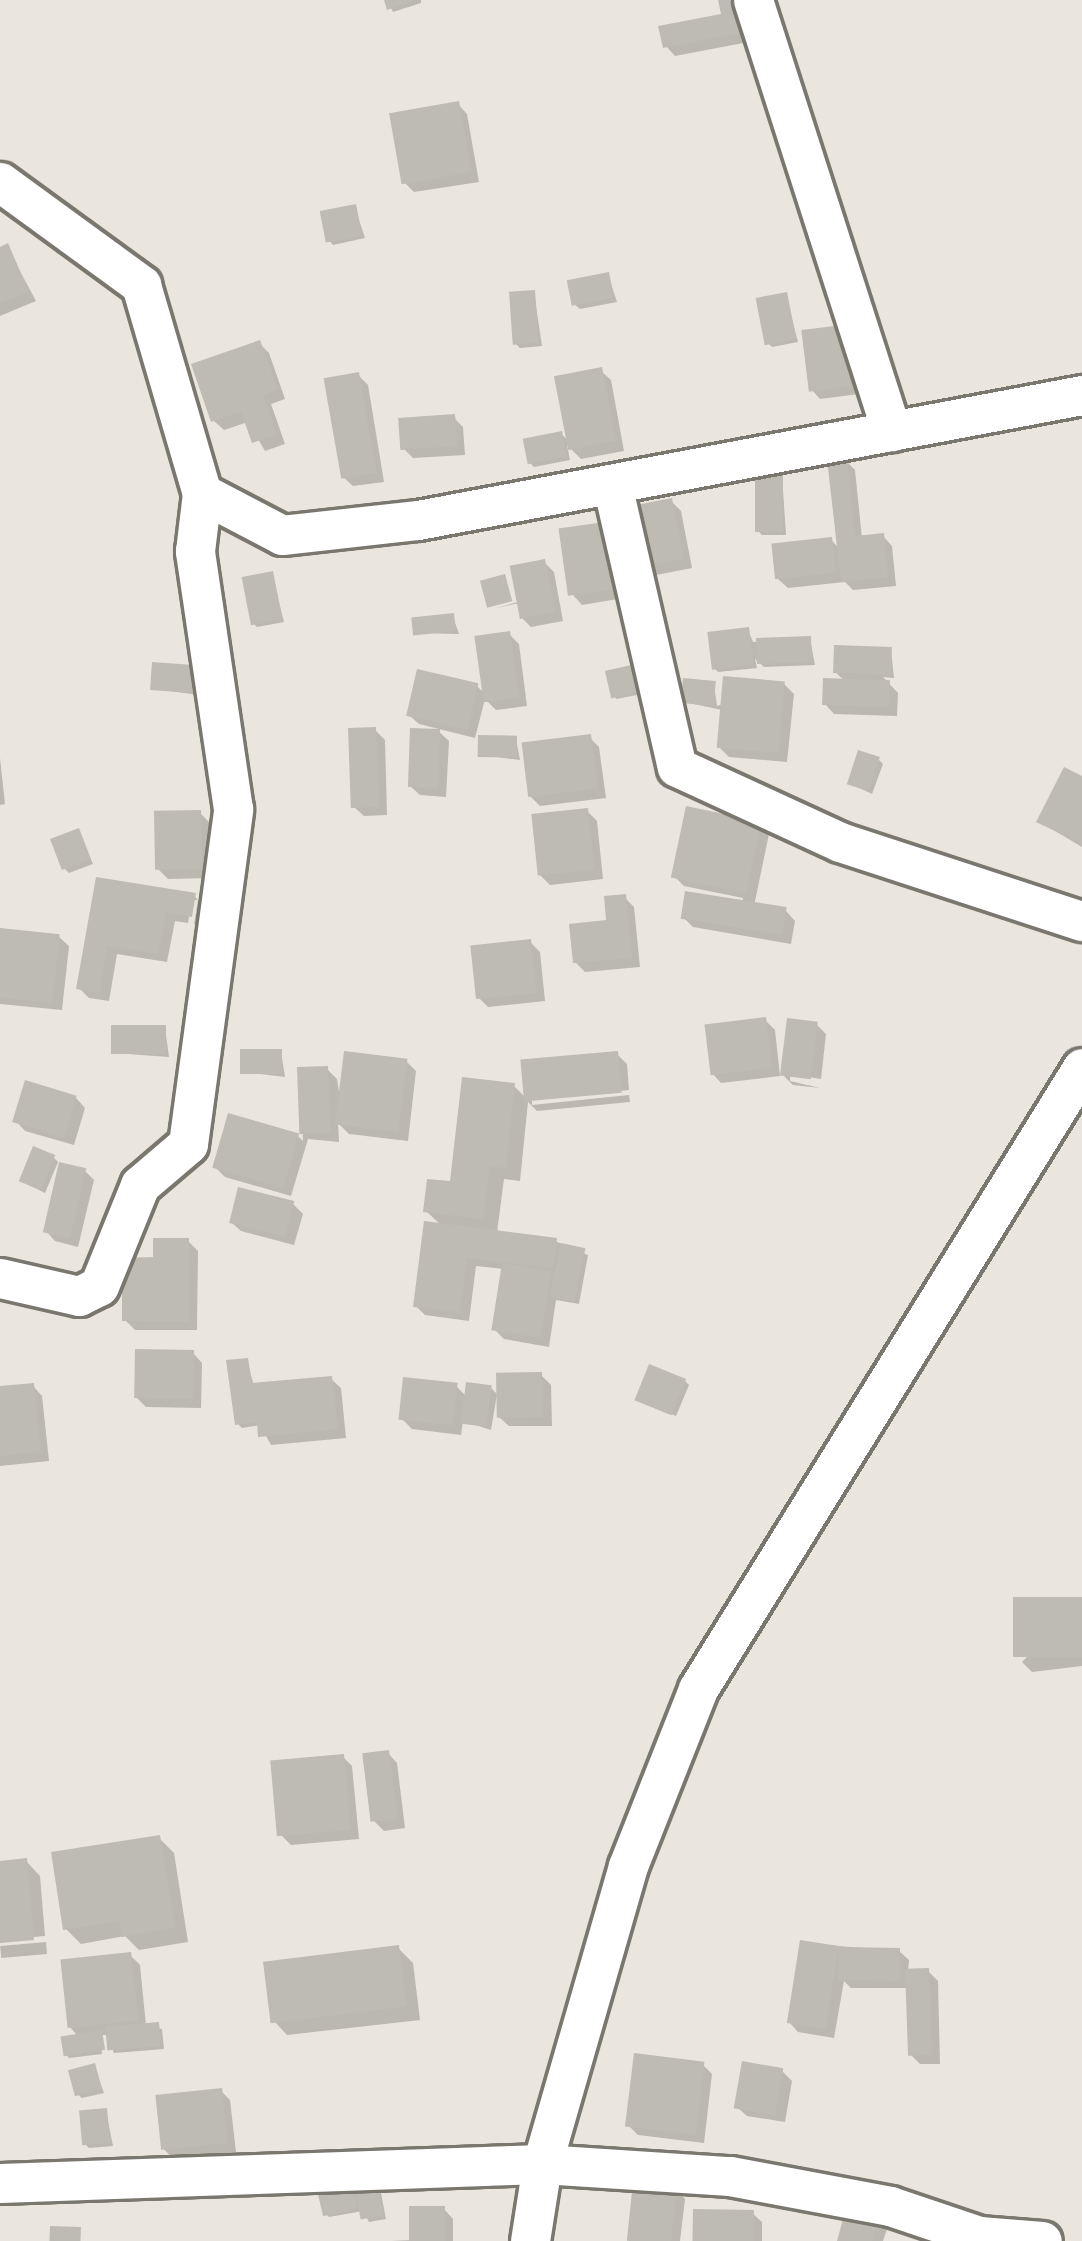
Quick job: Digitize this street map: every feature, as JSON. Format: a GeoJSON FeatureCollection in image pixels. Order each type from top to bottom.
{"type":"FeatureCollection","features":[{"type":"Feature","properties":{"kind":"street"},"geometry":{"type":"LineString","coordinates":[[753,0],[891,431]]}},
{"type":"Feature","properties":{"kind":"street"},"geometry":{"type":"LineString","coordinates":[[0,182],[141,285],[202,493],[195,551],[233,809],[188,1144],[140,1185],[99,1286],[79,1296],[0,1277]]}},
{"type":"Feature","properties":{"kind":"street"},"geometry":{"type":"LineString","coordinates":[[202,493],[283,536],[418,520],[1082,395]]}},
{"type":"Feature","properties":{"kind":"street"},"geometry":{"type":"LineString","coordinates":[[612,484],[677,767],[840,842],[1082,921]]}},
{"type":"Feature","properties":{"kind":"street"},"geometry":{"type":"LineString","coordinates":[[530,2241],[542,2164],[628,1865],[698,1689],[1082,1068]]}},
{"type":"Feature","properties":{"kind":"street"},"geometry":{"type":"LineString","coordinates":[[0,2183],[542,2164],[730,2176],[890,2206],[980,2236],[1042,2241]]}},
{"type":"Feature","properties":{"kind":"building"},"geometry":{"type":"Polygon","coordinates":[[[384,0],[413,0],[413,1],[387,10],[384,0]]]}},
{"type":"Feature","properties":{"kind":"building"},"geometry":{"type":"Polygon","coordinates":[[[718,0],[745,0],[751,31],[663,48],[658,26],[721,14],[718,0]]]}},
{"type":"Feature","properties":{"kind":"building"},"geometry":{"type":"Polygon","coordinates":[[[459,101],[472,172],[402,184],[389,113],[459,101]]]}},
{"type":"Feature","properties":{"kind":"building"},"geometry":{"type":"Polygon","coordinates":[[[356,204],[362,235],[326,242],[320,211],[356,204]]]}},
{"type":"Feature","properties":{"kind":"building"},"geometry":{"type":"Polygon","coordinates":[[[8,243],[29,292],[0,303],[0,247],[8,243]]]}},
{"type":"Feature","properties":{"kind":"building"},"geometry":{"type":"Polygon","coordinates":[[[609,272],[614,298],[572,306],[567,280],[609,272]]]}},
{"type":"Feature","properties":{"kind":"building"},"geometry":{"type":"Polygon","coordinates":[[[535,290],[539,343],[513,345],[509,292],[535,290]]]}},
{"type":"Feature","properties":{"kind":"building"},"geometry":{"type":"Polygon","coordinates":[[[787,292],[796,339],[765,345],[756,298],[787,292]]]}},
{"type":"Feature","properties":{"kind":"building"},"geometry":{"type":"Polygon","coordinates":[[[843,325],[851,387],[809,392],[801,330],[843,325]]]}},
{"type":"Feature","properties":{"kind":"building"},"geometry":{"type":"Polygon","coordinates":[[[260,340],[278,389],[263,395],[277,434],[252,443],[241,412],[211,422],[191,364],[260,340]]]}},
{"type":"Feature","properties":{"kind":"building"},"geometry":{"type":"Polygon","coordinates":[[[602,367],[616,441],[568,450],[554,376],[602,367]]]}},
{"type":"Feature","properties":{"kind":"building"},"geometry":{"type":"Polygon","coordinates":[[[359,372],[377,472],[341,479],[324,378],[359,372]]]}},
{"type":"Feature","properties":{"kind":"building"},"geometry":{"type":"Polygon","coordinates":[[[455,414],[457,446],[400,450],[398,418],[455,414]]]}},
{"type":"Feature","properties":{"kind":"building"},"geometry":{"type":"Polygon","coordinates":[[[562,431],[567,457],[528,464],[523,439],[562,431]]]}},
{"type":"Feature","properties":{"kind":"building"},"geometry":{"type":"Polygon","coordinates":[[[847,457],[855,536],[884,533],[888,577],[841,582],[827,459],[847,457]]]}},
{"type":"Feature","properties":{"kind":"building"},"geometry":{"type":"Polygon","coordinates":[[[755,472],[783,472],[783,532],[755,532],[755,472]]]}},
{"type":"Feature","properties":{"kind":"building"},"geometry":{"type":"Polygon","coordinates":[[[672,498],[684,559],[638,568],[626,507],[672,498]]]}},
{"type":"Feature","properties":{"kind":"building"},"geometry":{"type":"Polygon","coordinates":[[[612,521],[621,588],[568,596],[559,529],[612,521]]]}},
{"type":"Feature","properties":{"kind":"building"},"geometry":{"type":"Polygon","coordinates":[[[832,537],[836,573],[775,579],[771,543],[832,537]]]}},
{"type":"Feature","properties":{"kind":"building"},"geometry":{"type":"Polygon","coordinates":[[[545,559],[555,612],[520,619],[510,566],[545,559]]]}},
{"type":"Feature","properties":{"kind":"building"},"geometry":{"type":"Polygon","coordinates":[[[273,571],[282,619],[251,625],[242,577],[273,571]]]}},
{"type":"Feature","properties":{"kind":"building"},"geometry":{"type":"Polygon","coordinates":[[[505,574],[512,601],[487,608],[480,581],[505,574]]]}},
{"type":"Feature","properties":{"kind":"building"},"geometry":{"type":"Polygon","coordinates":[[[454,613],[456,631],[413,635],[411,617],[454,613]]]}},
{"type":"Feature","properties":{"kind":"building"},"geometry":{"type":"Polygon","coordinates":[[[749,627],[754,665],[712,670],[707,632],[749,627]]]}},
{"type":"Feature","properties":{"kind":"building"},"geometry":{"type":"Polygon","coordinates":[[[510,631],[519,697],[484,702],[474,636],[510,631]]]}},
{"type":"Feature","properties":{"kind":"building"},"geometry":{"type":"Polygon","coordinates":[[[811,636],[812,662],[757,664],[756,638],[811,636]]]}},
{"type":"Feature","properties":{"kind":"building"},"geometry":{"type":"Polygon","coordinates":[[[834,645],[892,647],[891,675],[833,673],[834,645]]]}},
{"type":"Feature","properties":{"kind":"building"},"geometry":{"type":"Polygon","coordinates":[[[152,662],[197,665],[195,693],[150,690],[152,662]]]}},
{"type":"Feature","properties":{"kind":"building"},"geometry":{"type":"Polygon","coordinates":[[[640,663],[646,690],[611,698],[605,671],[640,663]]]}},
{"type":"Feature","properties":{"kind":"building"},"geometry":{"type":"Polygon","coordinates":[[[417,669],[478,683],[468,730],[406,716],[417,669]]]}},
{"type":"Feature","properties":{"kind":"building"},"geometry":{"type":"Polygon","coordinates":[[[723,676],[785,681],[778,753],[717,748],[723,676]]]}},
{"type":"Feature","properties":{"kind":"building"},"geometry":{"type":"Polygon","coordinates":[[[683,678],[716,681],[714,706],[681,703],[683,678]]]}},
{"type":"Feature","properties":{"kind":"building"},"geometry":{"type":"Polygon","coordinates":[[[823,678],[890,680],[889,707],[822,705],[823,678]]]}},
{"type":"Feature","properties":{"kind":"building"},"geometry":{"type":"Polygon","coordinates":[[[376,727],[379,807],[351,808],[348,728],[376,727]]]}},
{"type":"Feature","properties":{"kind":"building"},"geometry":{"type":"Polygon","coordinates":[[[410,728],[440,729],[438,788],[408,787],[410,728]]]}},
{"type":"Feature","properties":{"kind":"building"},"geometry":{"type":"Polygon","coordinates":[[[591,734],[598,789],[528,797],[522,743],[591,734]]]}},
{"type":"Feature","properties":{"kind":"building"},"geometry":{"type":"Polygon","coordinates":[[[478,735],[517,736],[517,758],[478,757],[478,735]]]}},
{"type":"Feature","properties":{"kind":"building"},"geometry":{"type":"Polygon","coordinates":[[[858,750],[880,757],[869,791],[847,784],[858,750]]]}},
{"type":"Feature","properties":{"kind":"building"},"geometry":{"type":"Polygon","coordinates":[[[1064,767],[1082,776],[1082,844],[1036,822],[1064,767]]]}},
{"type":"Feature","properties":{"kind":"building"},"geometry":{"type":"Polygon","coordinates":[[[686,806],[761,822],[746,893],[671,877],[686,806]]]}},
{"type":"Feature","properties":{"kind":"building"},"geometry":{"type":"Polygon","coordinates":[[[588,808],[594,870],[538,876],[531,814],[588,808]]]}},
{"type":"Feature","properties":{"kind":"building"},"geometry":{"type":"Polygon","coordinates":[[[201,810],[202,869],[155,870],[154,811],[201,810]]]}},
{"type":"Feature","properties":{"kind":"building"},"geometry":{"type":"Polygon","coordinates":[[[79,828],[91,859],[62,870],[50,839],[79,828]]]}},
{"type":"Feature","properties":{"kind":"building"},"geometry":{"type":"Polygon","coordinates":[[[96,877],[196,893],[192,917],[166,913],[158,954],[107,946],[100,993],[76,989],[96,877]]]}},
{"type":"Feature","properties":{"kind":"building"},"geometry":{"type":"Polygon","coordinates":[[[685,891],[787,907],[782,935],[681,919],[685,891]]]}},
{"type":"Feature","properties":{"kind":"building"},"geometry":{"type":"Polygon","coordinates":[[[626,894],[632,958],[573,963],[569,924],[606,920],[604,896],[626,894]]]}},
{"type":"Feature","properties":{"kind":"building"},"geometry":{"type":"Polygon","coordinates":[[[0,928],[60,934],[52,1003],[0,997],[0,928]]]}},
{"type":"Feature","properties":{"kind":"building"},"geometry":{"type":"Polygon","coordinates":[[[531,939],[537,993],[476,999],[470,945],[531,939]]]}},
{"type":"Feature","properties":{"kind":"building"},"geometry":{"type":"Polygon","coordinates":[[[766,1017],[772,1068],[711,1075],[704,1025],[766,1017]]]}},
{"type":"Feature","properties":{"kind":"building"},"geometry":{"type":"Polygon","coordinates":[[[787,1018],[818,1022],[811,1079],[780,1076],[787,1018]]]}},
{"type":"Feature","properties":{"kind":"building"},"geometry":{"type":"Polygon","coordinates":[[[111,1025],[166,1025],[166,1054],[111,1054],[111,1025]]]}},
{"type":"Feature","properties":{"kind":"building"},"geometry":{"type":"Polygon","coordinates":[[[240,1049],[282,1049],[282,1074],[240,1074],[240,1049]]]}},
{"type":"Feature","properties":{"kind":"building"},"geometry":{"type":"Polygon","coordinates":[[[344,1051],[408,1059],[399,1132],[335,1124],[344,1051]]]}},
{"type":"Feature","properties":{"kind":"building"},"geometry":{"type":"Polygon","coordinates":[[[618,1051],[622,1093],[524,1101],[520,1060],[618,1051]]]}},
{"type":"Feature","properties":{"kind":"building"},"geometry":{"type":"Polygon","coordinates":[[[328,1066],[330,1133],[299,1134],[297,1067],[328,1066]]]}},
{"type":"Feature","properties":{"kind":"building"},"geometry":{"type":"Polygon","coordinates":[[[462,1077],[515,1083],[506,1168],[490,1166],[483,1219],[423,1212],[427,1179],[450,1181],[462,1077]]]}},
{"type":"Feature","properties":{"kind":"building"},"geometry":{"type":"Polygon","coordinates":[[[25,1080],[77,1096],[64,1138],[12,1122],[25,1080]]]}},
{"type":"Feature","properties":{"kind":"building"},"geometry":{"type":"Polygon","coordinates":[[[228,1113],[299,1133],[283,1188],[212,1168],[228,1113]]]}},
{"type":"Feature","properties":{"kind":"building"},"geometry":{"type":"Polygon","coordinates":[[[33,1146],[55,1155],[41,1190],[19,1181],[33,1146]]]}},
{"type":"Feature","properties":{"kind":"building"},"geometry":{"type":"Polygon","coordinates":[[[59,1162],[86,1168],[70,1238],[43,1232],[59,1162]]]}},
{"type":"Feature","properties":{"kind":"building"},"geometry":{"type":"Polygon","coordinates":[[[238,1187],[294,1201],[285,1237],[229,1223],[238,1187]]]}},
{"type":"Feature","properties":{"kind":"building"},"geometry":{"type":"Polygon","coordinates":[[[424,1221],[557,1238],[553,1268],[467,1258],[460,1312],[413,1307],[424,1221]]]}},
{"type":"Feature","properties":{"kind":"building"},"geometry":{"type":"Polygon","coordinates":[[[153,1238],[189,1238],[189,1322],[122,1321],[122,1258],[153,1257],[153,1238]]]}},
{"type":"Feature","properties":{"kind":"building"},"geometry":{"type":"Polygon","coordinates":[[[561,1243],[585,1248],[574,1302],[550,1297],[561,1243]]]}},
{"type":"Feature","properties":{"kind":"building"},"geometry":{"type":"Polygon","coordinates":[[[502,1263],[551,1271],[541,1338],[491,1330],[502,1263]]]}},
{"type":"Feature","properties":{"kind":"building"},"geometry":{"type":"Polygon","coordinates":[[[135,1349],[194,1350],[193,1399],[134,1398],[135,1349]]]}},
{"type":"Feature","properties":{"kind":"building"},"geometry":{"type":"Polygon","coordinates":[[[248,1358],[252,1383],[332,1376],[338,1429],[258,1437],[257,1422],[235,1425],[226,1360],[248,1358]]]}},
{"type":"Feature","properties":{"kind":"building"},"geometry":{"type":"Polygon","coordinates":[[[649,1364],[686,1379],[671,1415],[634,1400],[649,1364]]]}},
{"type":"Feature","properties":{"kind":"building"},"geometry":{"type":"Polygon","coordinates":[[[542,1372],[543,1417],[497,1418],[496,1373],[542,1372]]]}},
{"type":"Feature","properties":{"kind":"building"},"geometry":{"type":"Polygon","coordinates":[[[403,1377],[458,1383],[453,1426],[399,1420],[403,1377]]]}},
{"type":"Feature","properties":{"kind":"building"},"geometry":{"type":"Polygon","coordinates":[[[466,1382],[492,1385],[487,1427],[461,1424],[466,1382]]]}},
{"type":"Feature","properties":{"kind":"building"},"geometry":{"type":"Polygon","coordinates":[[[34,1383],[41,1452],[0,1456],[0,1386],[34,1383]]]}},
{"type":"Feature","properties":{"kind":"building"},"geometry":{"type":"Polygon","coordinates":[[[1013,1597],[1082,1597],[1082,1657],[1013,1657],[1013,1597]]]}},
{"type":"Feature","properties":{"kind":"building"},"geometry":{"type":"Polygon","coordinates":[[[389,1750],[397,1818],[371,1822],[362,1753],[389,1750]]]}},
{"type":"Feature","properties":{"kind":"building"},"geometry":{"type":"Polygon","coordinates":[[[344,1754],[351,1830],[277,1836],[270,1760],[344,1754]]]}},
{"type":"Feature","properties":{"kind":"building"},"geometry":{"type":"Polygon","coordinates":[[[160,1835],[175,1928],[122,1937],[119,1921],[63,1930],[51,1852],[160,1835]]]}},
{"type":"Feature","properties":{"kind":"building"},"geometry":{"type":"Polygon","coordinates":[[[27,1858],[34,1940],[0,1943],[0,1861],[27,1858]]]}},
{"type":"Feature","properties":{"kind":"building"},"geometry":{"type":"Polygon","coordinates":[[[800,1940],[839,1946],[825,2029],[787,2023],[800,1940]]]}},
{"type":"Feature","properties":{"kind":"building"},"geometry":{"type":"Polygon","coordinates":[[[399,1945],[407,2007],[271,2023],[263,1962],[399,1945]]]}},
{"type":"Feature","properties":{"kind":"building"},"geometry":{"type":"Polygon","coordinates":[[[839,1947],[900,1948],[899,1981],[838,1980],[839,1947]]]}},
{"type":"Feature","properties":{"kind":"building"},"geometry":{"type":"Polygon","coordinates":[[[131,1952],[138,2021],[68,2028],[60,1959],[131,1952]]]}},
{"type":"Feature","properties":{"kind":"building"},"geometry":{"type":"Polygon","coordinates":[[[929,1968],[932,2055],[908,2056],[905,1969],[929,1968]]]}},
{"type":"Feature","properties":{"kind":"building"},"geometry":{"type":"Polygon","coordinates":[[[159,2022],[161,2046],[107,2051],[105,2027],[159,2022]]]}},
{"type":"Feature","properties":{"kind":"building"},"geometry":{"type":"Polygon","coordinates":[[[102,2030],[105,2050],[64,2056],[61,2037],[102,2030]]]}},
{"type":"Feature","properties":{"kind":"building"},"geometry":{"type":"Polygon","coordinates":[[[634,2053],[704,2062],[695,2135],[625,2126],[634,2053]]]}},
{"type":"Feature","properties":{"kind":"building"},"geometry":{"type":"Polygon","coordinates":[[[742,2061],[783,2068],[775,2116],[734,2108],[742,2061]]]}},
{"type":"Feature","properties":{"kind":"building"},"geometry":{"type":"Polygon","coordinates":[[[95,2063],[102,2089],[75,2096],[68,2070],[95,2063]]]}},
{"type":"Feature","properties":{"kind":"building"},"geometry":{"type":"Polygon","coordinates":[[[222,2088],[228,2143],[161,2150],[155,2095],[222,2088]]]}},
{"type":"Feature","properties":{"kind":"building"},"geometry":{"type":"Polygon","coordinates":[[[107,2108],[110,2143],[82,2145],[79,2110],[107,2108]]]}},
{"type":"Feature","properties":{"kind":"building"},"geometry":{"type":"Polygon","coordinates":[[[377,2180],[383,2215],[361,2219],[354,2184],[377,2180]]]}},
{"type":"Feature","properties":{"kind":"building"},"geometry":{"type":"Polygon","coordinates":[[[633,2182],[677,2187],[671,2241],[627,2241],[633,2182]]]}},
{"type":"Feature","properties":{"kind":"building"},"geometry":{"type":"Polygon","coordinates":[[[352,2186],[357,2208],[323,2216],[318,2194],[352,2186]]]}},
{"type":"Feature","properties":{"kind":"building"},"geometry":{"type":"Polygon","coordinates":[[[409,2206],[445,2206],[445,2241],[409,2241],[409,2206]]]}},
{"type":"Feature","properties":{"kind":"building"},"geometry":{"type":"Polygon","coordinates":[[[846,2208],[879,2216],[872,2241],[837,2241],[846,2208]]]}},
{"type":"Feature","properties":{"kind":"building"},"geometry":{"type":"Polygon","coordinates":[[[693,2209],[754,2210],[753,2241],[692,2241],[693,2209]]]}},
{"type":"Feature","properties":{"kind":"building"},"geometry":{"type":"Polygon","coordinates":[[[50,2226],[81,2227],[80,2241],[49,2241],[50,2226]]]}}]}
